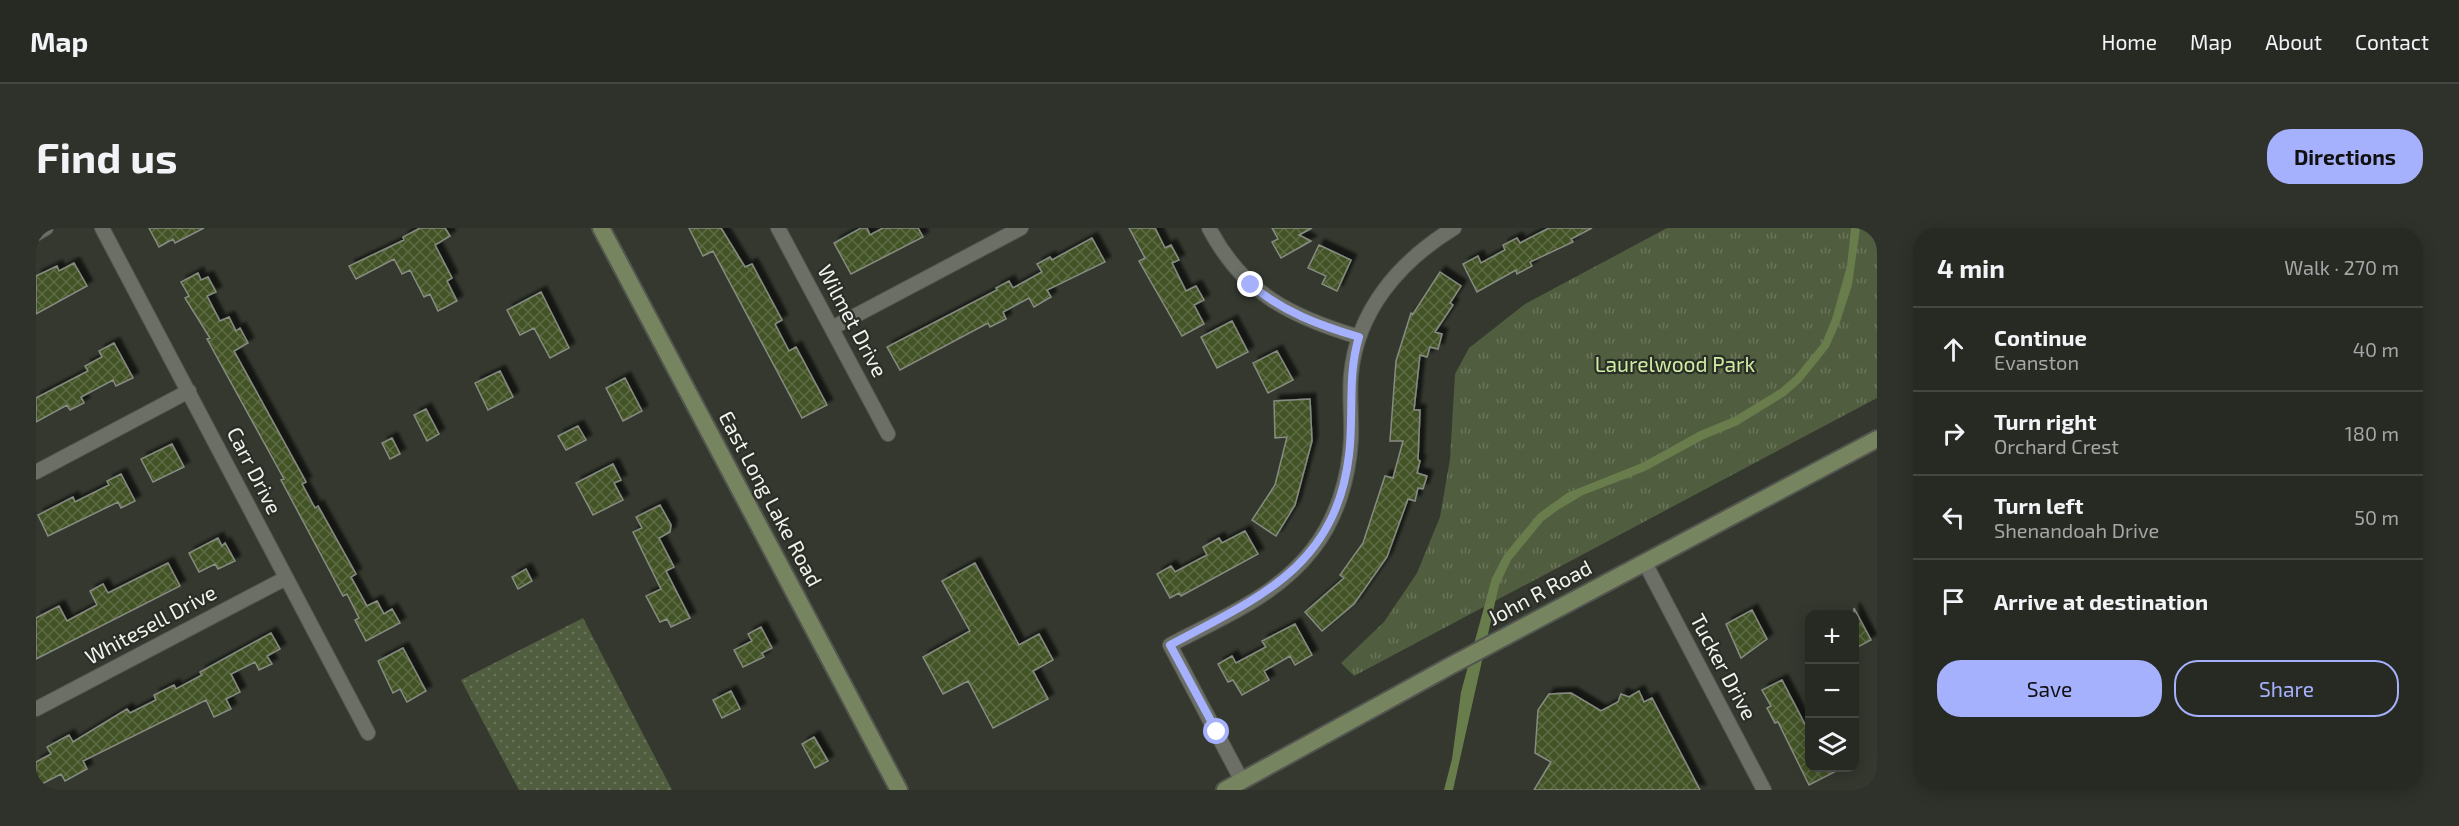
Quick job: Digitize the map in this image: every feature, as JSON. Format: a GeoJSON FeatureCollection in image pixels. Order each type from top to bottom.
{"type":"FeatureCollection","features":[{"type":"Feature","properties":{"kind":"main road","name":"East Long Lake Road"},"geometry":{"type":"LineString","coordinates":[[601,228],[899,790]]}},
{"type":"Feature","properties":{"kind":"main road","name":"John R Road"},"geometry":{"type":"LineString","coordinates":[[1225,790],[1515,631],[1877,440]]}},
{"type":"Feature","properties":{"kind":"street"},"geometry":{"type":"LineString","coordinates":[[36,234],[46,228]]}},
{"type":"Feature","properties":{"kind":"street","name":"Carr Drive"},"geometry":{"type":"LineString","coordinates":[[102,228],[368,733]]}},
{"type":"Feature","properties":{"kind":"street","name":"Wilmet Drive"},"geometry":{"type":"LineString","coordinates":[[778,228],[888,434]]}},
{"type":"Feature","properties":{"kind":"street"},"geometry":{"type":"LineString","coordinates":[[832,328],[1021,228]]}},
{"type":"Feature","properties":{"kind":"street"},"geometry":{"type":"LineString","coordinates":[[1209,228],[1227,259],[1269,299],[1308,321],[1359,337]]}},
{"type":"Feature","properties":{"kind":"street"},"geometry":{"type":"LineString","coordinates":[[1242,781],[1170,645],[1269,592],[1298,567],[1319,540],[1331,519],[1346,477],[1351,438],[1351,376],[1359,337],[1374,303],[1389,282],[1418,252],[1454,228]]}},
{"type":"Feature","properties":{"kind":"street"},"geometry":{"type":"LineString","coordinates":[[36,472],[189,390]]}},
{"type":"Feature","properties":{"kind":"street","name":"Tucker Drive"},"geometry":{"type":"LineString","coordinates":[[1645,563],[1764,790]]}},
{"type":"Feature","properties":{"kind":"street","name":"Whitesell Drive"},"geometry":{"type":"LineString","coordinates":[[36,709],[286,578]]}},
{"type":"Feature","properties":{"kind":"green space","name":"Laurelwood Park"},"geometry":{"type":"Polygon","coordinates":[[[1667,228],[1877,228],[1877,398],[1354,676],[1341,663],[1384,622],[1417,573],[1440,517],[1450,459],[1455,374],[1469,348],[1525,304],[1667,228]]]}},
{"type":"Feature","properties":{"kind":"green space"},"geometry":{"type":"Polygon","coordinates":[[[583,618],[672,790],[519,790],[461,680],[583,618]]]}},
{"type":"Feature","properties":{"kind":"shaded area"},"geometry":{"type":"Polygon","coordinates":[[[1851,228],[1860,228],[1852,285],[1840,322],[1829,347],[1801,382],[1785,396],[1738,425],[1704,439],[1645,471],[1583,495],[1558,510],[1543,521],[1511,560],[1499,585],[1453,790],[1444,790],[1452,759],[1461,692],[1492,578],[1504,555],[1538,514],[1567,493],[1642,463],[1700,431],[1734,417],[1780,389],[1795,376],[1822,343],[1832,319],[1847,266],[1851,228]]]}},
{"type":"Feature","properties":{"kind":"building"},"geometry":{"type":"Polygon","coordinates":[[[149,228],[204,228],[175,243],[173,239],[159,247],[149,228]]]}},
{"type":"Feature","properties":{"kind":"building"},"geometry":{"type":"Polygon","coordinates":[[[420,228],[445,228],[450,236],[435,245],[452,278],[447,281],[457,301],[438,311],[430,294],[424,297],[410,270],[402,274],[394,259],[356,279],[349,266],[404,240],[403,237],[420,228]]]}},
{"type":"Feature","properties":{"kind":"building"},"geometry":{"type":"Polygon","coordinates":[[[689,228],[721,228],[745,267],[752,264],[782,320],[775,324],[789,351],[796,347],[827,405],[802,418],[713,251],[703,256],[689,228]]]}},
{"type":"Feature","properties":{"kind":"building"},"geometry":{"type":"Polygon","coordinates":[[[861,228],[867,228],[870,235],[883,228],[918,228],[923,237],[851,274],[834,243],[861,228]]]}},
{"type":"Feature","properties":{"kind":"building"},"geometry":{"type":"Polygon","coordinates":[[[1129,228],[1155,228],[1165,248],[1171,245],[1179,260],[1172,263],[1186,291],[1196,286],[1204,300],[1194,305],[1204,324],[1182,336],[1139,261],[1145,258],[1129,228]]]}},
{"type":"Feature","properties":{"kind":"building"},"geometry":{"type":"Polygon","coordinates":[[[1272,228],[1312,228],[1299,235],[1311,241],[1281,258],[1272,242],[1278,239],[1272,228]]]}},
{"type":"Feature","properties":{"kind":"building"},"geometry":{"type":"Polygon","coordinates":[[[1549,228],[1592,228],[1571,239],[1573,242],[1530,262],[1532,266],[1517,274],[1516,270],[1477,292],[1463,264],[1478,256],[1481,263],[1505,250],[1503,245],[1517,238],[1520,243],[1549,228]]]}},
{"type":"Feature","properties":{"kind":"building"},"geometry":{"type":"Polygon","coordinates":[[[1092,238],[1105,262],[1047,290],[1051,297],[1034,307],[1029,298],[1003,312],[1006,319],[990,327],[988,323],[900,370],[887,347],[997,290],[996,288],[1009,281],[1013,288],[1042,272],[1037,264],[1050,257],[1052,260],[1092,238]]]}},
{"type":"Feature","properties":{"kind":"building"},"geometry":{"type":"Polygon","coordinates":[[[1319,245],[1351,260],[1337,291],[1322,284],[1326,276],[1308,268],[1319,245]]]}},
{"type":"Feature","properties":{"kind":"building"},"geometry":{"type":"Polygon","coordinates":[[[74,263],[87,286],[36,314],[36,276],[57,266],[59,271],[74,263]]]}},
{"type":"Feature","properties":{"kind":"building"},"geometry":{"type":"Polygon","coordinates":[[[1440,272],[1461,286],[1450,303],[1453,305],[1435,332],[1442,334],[1438,349],[1430,347],[1427,357],[1420,355],[1414,410],[1420,410],[1418,460],[1420,461],[1417,473],[1427,476],[1423,489],[1418,488],[1415,501],[1408,499],[1387,557],[1354,604],[1322,631],[1305,612],[1344,578],[1340,575],[1363,543],[1385,476],[1393,478],[1403,441],[1390,441],[1396,361],[1411,313],[1413,314],[1440,272]]]}},
{"type":"Feature","properties":{"kind":"building"},"geometry":{"type":"Polygon","coordinates":[[[198,273],[201,280],[208,277],[216,292],[207,296],[220,321],[229,317],[236,331],[240,328],[248,343],[234,351],[306,482],[302,484],[315,508],[318,506],[356,574],[351,577],[367,606],[377,601],[384,614],[392,609],[400,623],[366,641],[355,620],[359,618],[347,594],[343,596],[281,480],[284,479],[207,339],[210,338],[185,298],[189,296],[181,282],[198,273]]]}},
{"type":"Feature","properties":{"kind":"building"},"geometry":{"type":"Polygon","coordinates":[[[541,292],[569,348],[550,358],[534,328],[520,335],[507,310],[541,292]]]}},
{"type":"Feature","properties":{"kind":"building"},"geometry":{"type":"Polygon","coordinates":[[[1232,321],[1248,352],[1217,368],[1201,337],[1232,321]]]}},
{"type":"Feature","properties":{"kind":"building"},"geometry":{"type":"Polygon","coordinates":[[[114,343],[133,378],[116,386],[113,380],[81,397],[84,403],[70,410],[67,405],[36,422],[36,398],[88,371],[85,366],[102,357],[99,351],[114,343]]]}},
{"type":"Feature","properties":{"kind":"building"},"geometry":{"type":"Polygon","coordinates":[[[1277,351],[1293,380],[1268,393],[1253,363],[1277,351]]]}},
{"type":"Feature","properties":{"kind":"building"},"geometry":{"type":"Polygon","coordinates":[[[500,371],[513,397],[488,410],[475,383],[500,371]]]}},
{"type":"Feature","properties":{"kind":"building"},"geometry":{"type":"Polygon","coordinates":[[[625,378],[642,411],[623,421],[606,388],[625,378]]]}},
{"type":"Feature","properties":{"kind":"building"},"geometry":{"type":"Polygon","coordinates":[[[1310,399],[1312,441],[1295,505],[1276,536],[1252,520],[1275,485],[1287,437],[1275,438],[1274,401],[1310,399]]]}},
{"type":"Feature","properties":{"kind":"building"},"geometry":{"type":"Polygon","coordinates":[[[426,409],[439,434],[427,441],[414,415],[426,409]]]}},
{"type":"Feature","properties":{"kind":"building"},"geometry":{"type":"Polygon","coordinates":[[[578,426],[586,440],[566,450],[558,436],[578,426]]]}},
{"type":"Feature","properties":{"kind":"building"},"geometry":{"type":"Polygon","coordinates":[[[392,438],[400,454],[390,459],[382,443],[392,438]]]}},
{"type":"Feature","properties":{"kind":"building"},"geometry":{"type":"Polygon","coordinates":[[[172,444],[184,467],[153,482],[141,459],[172,444]]]}},
{"type":"Feature","properties":{"kind":"building"},"geometry":{"type":"Polygon","coordinates":[[[613,464],[621,480],[614,483],[623,500],[593,515],[576,483],[613,464]]]}},
{"type":"Feature","properties":{"kind":"building"},"geometry":{"type":"Polygon","coordinates":[[[121,474],[135,501],[121,508],[118,502],[48,536],[38,515],[73,497],[75,502],[109,485],[107,481],[121,474]]]}},
{"type":"Feature","properties":{"kind":"building"},"geometry":{"type":"Polygon","coordinates":[[[660,505],[671,525],[670,532],[659,538],[674,567],[666,571],[690,618],[671,627],[667,619],[660,622],[646,596],[661,589],[633,532],[642,528],[636,517],[660,505]]]}},
{"type":"Feature","properties":{"kind":"building"},"geometry":{"type":"Polygon","coordinates":[[[1245,531],[1258,554],[1181,596],[1179,593],[1170,598],[1157,574],[1171,566],[1175,572],[1207,555],[1203,547],[1219,538],[1222,543],[1245,531]]]}},
{"type":"Feature","properties":{"kind":"building"},"geometry":{"type":"Polygon","coordinates":[[[218,538],[222,546],[225,543],[235,561],[218,569],[215,564],[199,572],[189,553],[218,538]]]}},
{"type":"Feature","properties":{"kind":"building"},"geometry":{"type":"Polygon","coordinates":[[[168,563],[180,586],[36,659],[36,618],[59,606],[67,621],[97,605],[90,591],[103,584],[108,593],[168,563]]]}},
{"type":"Feature","properties":{"kind":"building"},"geometry":{"type":"Polygon","coordinates":[[[975,563],[1019,645],[1039,634],[1053,660],[1033,671],[1048,699],[993,728],[968,681],[943,694],[923,657],[970,631],[942,581],[975,563]]]}},
{"type":"Feature","properties":{"kind":"building"},"geometry":{"type":"Polygon","coordinates":[[[526,569],[532,581],[518,589],[512,577],[526,569]]]}},
{"type":"Feature","properties":{"kind":"building"},"geometry":{"type":"Polygon","coordinates":[[[1752,610],[1767,639],[1741,658],[1726,624],[1752,610]]]}},
{"type":"Feature","properties":{"kind":"building"},"geometry":{"type":"Polygon","coordinates":[[[1859,617],[1871,640],[1859,646],[1859,617]]]}},
{"type":"Feature","properties":{"kind":"building"},"geometry":{"type":"Polygon","coordinates":[[[1295,624],[1312,655],[1295,665],[1290,656],[1264,671],[1269,680],[1242,695],[1233,680],[1228,682],[1218,664],[1232,656],[1236,663],[1266,647],[1262,641],[1295,624]]]}},
{"type":"Feature","properties":{"kind":"building"},"geometry":{"type":"Polygon","coordinates":[[[761,627],[772,648],[762,653],[764,657],[743,667],[734,650],[752,641],[748,634],[761,627]]]}},
{"type":"Feature","properties":{"kind":"building"},"geometry":{"type":"Polygon","coordinates":[[[271,633],[280,649],[267,656],[272,664],[259,670],[255,662],[231,674],[240,692],[226,699],[231,709],[214,717],[206,700],[83,761],[87,769],[65,781],[61,774],[36,787],[36,762],[51,754],[47,747],[69,735],[73,742],[127,709],[130,713],[156,700],[154,695],[174,685],[176,689],[202,675],[200,672],[271,633]]]}},
{"type":"Feature","properties":{"kind":"building"},"geometry":{"type":"Polygon","coordinates":[[[403,648],[426,691],[407,702],[400,689],[393,693],[378,661],[403,648]]]}},
{"type":"Feature","properties":{"kind":"building"},"geometry":{"type":"Polygon","coordinates":[[[1782,680],[1805,724],[1805,772],[1834,772],[1809,785],[1778,722],[1775,723],[1767,708],[1771,706],[1762,690],[1782,680]]]}},
{"type":"Feature","properties":{"kind":"building"},"geometry":{"type":"Polygon","coordinates":[[[731,691],[740,709],[722,718],[713,700],[731,691]]]}},
{"type":"Feature","properties":{"kind":"building"},"geometry":{"type":"Polygon","coordinates":[[[1639,691],[1644,702],[1652,698],[1700,790],[1534,790],[1551,762],[1535,753],[1538,710],[1549,694],[1571,693],[1601,711],[1618,702],[1621,694],[1629,697],[1639,691]]]}},
{"type":"Feature","properties":{"kind":"building"},"geometry":{"type":"Polygon","coordinates":[[[814,737],[828,761],[815,768],[802,744],[814,737]]]}},
{"type":"Feature","properties":{"kind":"route"},"geometry":{"type":"LineString","coordinates":[[1217,732],[1170,645],[1269,592],[1298,567],[1324,532],[1340,498],[1346,477],[1351,438],[1351,376],[1359,337],[1308,321],[1285,310],[1251,285]]}}]}
